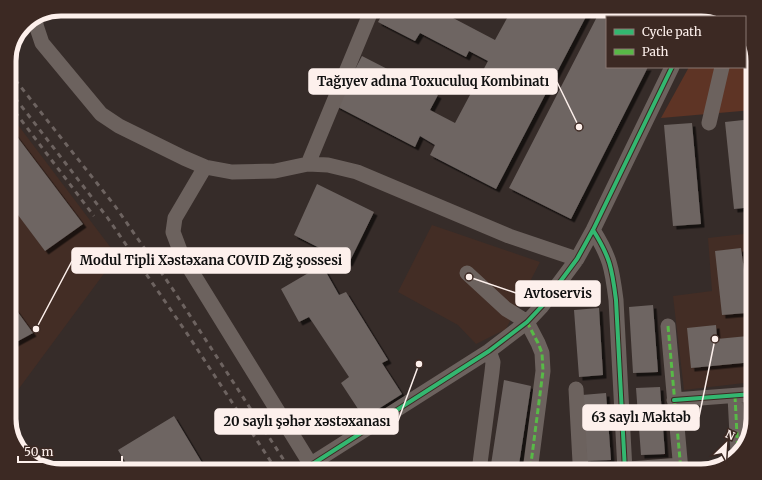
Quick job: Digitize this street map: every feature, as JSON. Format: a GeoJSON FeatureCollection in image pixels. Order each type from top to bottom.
{"type":"FeatureCollection","features":[{"type":"Feature","properties":{"kind":"street"},"geometry":{"type":"LineString","coordinates":[[308,164],[369,16]]}},
{"type":"Feature","properties":{"kind":"street"},"geometry":{"type":"LineString","coordinates":[[36,24],[42,43],[101,114],[119,126],[205,166],[232,172],[275,171],[308,164],[328,165],[357,172],[509,236],[577,259]]}},
{"type":"Feature","properties":{"kind":"street"},"geometry":{"type":"LineString","coordinates":[[312,464],[489,351],[527,322],[558,287],[577,259],[593,230],[672,68]]}},
{"type":"Feature","properties":{"kind":"street"},"geometry":{"type":"LineString","coordinates":[[709,123],[722,68]]}},
{"type":"Feature","properties":{"kind":"street"},"geometry":{"type":"LineString","coordinates":[[205,166],[175,218],[173,232],[182,256],[304,464]]}},
{"type":"Feature","properties":{"kind":"street"},"geometry":{"type":"LineString","coordinates":[[593,230],[608,254],[613,274],[616,300],[625,464]]}},
{"type":"Feature","properties":{"kind":"street"},"geometry":{"type":"LineString","coordinates":[[467,273],[506,309],[527,322],[542,353],[543,371],[531,464]]}},
{"type":"Feature","properties":{"kind":"street"},"geometry":{"type":"LineString","coordinates":[[668,326],[681,464]]}},
{"type":"Feature","properties":{"kind":"street"},"geometry":{"type":"LineString","coordinates":[[480,464],[492,372],[492,362],[489,351]]}},
{"type":"Feature","properties":{"kind":"street"},"geometry":{"type":"LineString","coordinates":[[576,388],[581,464]]}},
{"type":"Feature","properties":{"kind":"street"},"geometry":{"type":"LineString","coordinates":[[674,400],[746,395]]}},
{"type":"Feature","properties":{"kind":"street"},"geometry":{"type":"LineString","coordinates":[[735,396],[738,445]]}},
{"type":"Feature","properties":{"kind":"shaded area"},"geometry":{"type":"Polygon","coordinates":[[[688,68],[746,68],[746,111],[661,118],[688,68]]]}},
{"type":"Feature","properties":{"kind":"shaded area"},"geometry":{"type":"Polygon","coordinates":[[[16,122],[117,256],[16,393],[16,122]]]}},
{"type":"Feature","properties":{"kind":"shaded area"},"geometry":{"type":"Polygon","coordinates":[[[432,225],[540,262],[506,329],[476,344],[458,325],[398,292],[432,225]]]}},
{"type":"Feature","properties":{"kind":"shaded area"},"geometry":{"type":"Polygon","coordinates":[[[746,234],[746,383],[684,390],[673,296],[712,291],[708,238],[746,234]]]}},
{"type":"Feature","properties":{"kind":"building"},"geometry":{"type":"Polygon","coordinates":[[[381,16],[449,16],[495,40],[508,16],[586,16],[496,189],[430,155],[435,145],[420,136],[415,147],[336,106],[362,56],[438,95],[430,110],[455,123],[488,61],[469,51],[466,57],[420,33],[415,41],[378,22],[381,16]]]}},
{"type":"Feature","properties":{"kind":"building"},"geometry":{"type":"Polygon","coordinates":[[[597,16],[606,16],[606,68],[647,68],[571,219],[509,188],[597,16]]]}},
{"type":"Feature","properties":{"kind":"building"},"geometry":{"type":"Polygon","coordinates":[[[746,120],[746,208],[734,209],[725,122],[746,120]]]}},
{"type":"Feature","properties":{"kind":"building"},"geometry":{"type":"Polygon","coordinates":[[[692,123],[701,224],[673,226],[664,125],[692,123]]]}},
{"type":"Feature","properties":{"kind":"building"},"geometry":{"type":"Polygon","coordinates":[[[16,135],[83,224],[45,251],[16,212],[16,135]]]}},
{"type":"Feature","properties":{"kind":"building"},"geometry":{"type":"Polygon","coordinates":[[[317,184],[374,212],[349,263],[294,235],[317,184]]]}},
{"type":"Feature","properties":{"kind":"building"},"geometry":{"type":"Polygon","coordinates":[[[741,248],[744,270],[746,270],[746,313],[722,315],[715,251],[741,248]]]}},
{"type":"Feature","properties":{"kind":"building"},"geometry":{"type":"Polygon","coordinates":[[[322,265],[339,295],[346,292],[388,360],[382,363],[402,394],[364,418],[341,383],[349,377],[309,317],[299,322],[281,289],[322,265]]]}},
{"type":"Feature","properties":{"kind":"building"},"geometry":{"type":"Polygon","coordinates":[[[653,305],[658,372],[633,373],[629,307],[653,305]]]}},
{"type":"Feature","properties":{"kind":"building"},"geometry":{"type":"Polygon","coordinates":[[[599,308],[603,375],[579,377],[574,310],[599,308]]]}},
{"type":"Feature","properties":{"kind":"building"},"geometry":{"type":"Polygon","coordinates":[[[16,310],[33,333],[16,342],[16,310]]]}},
{"type":"Feature","properties":{"kind":"building"},"geometry":{"type":"Polygon","coordinates":[[[716,325],[717,339],[746,336],[746,363],[691,368],[687,328],[716,325]]]}},
{"type":"Feature","properties":{"kind":"building"},"geometry":{"type":"Polygon","coordinates":[[[504,380],[531,386],[519,464],[491,464],[504,380]]]}},
{"type":"Feature","properties":{"kind":"building"},"geometry":{"type":"Polygon","coordinates":[[[660,387],[665,454],[641,455],[636,388],[660,387]]]}},
{"type":"Feature","properties":{"kind":"building"},"geometry":{"type":"Polygon","coordinates":[[[606,393],[611,460],[587,461],[582,395],[606,393]]]}},
{"type":"Feature","properties":{"kind":"building"},"geometry":{"type":"Polygon","coordinates":[[[174,416],[203,464],[127,464],[118,450],[174,416]]]}},
{"type":"Feature","properties":{"kind":"railway"},"geometry":{"type":"LineString","coordinates":[[16,81],[115,206],[172,288],[286,464]]}},
{"type":"Feature","properties":{"kind":"railway"},"geometry":{"type":"LineString","coordinates":[[16,99],[107,217],[186,332],[272,464]]}},
{"type":"Feature","properties":{"kind":"railway"},"geometry":{"type":"LineString","coordinates":[[16,113],[94,216]]}},
{"type":"Feature","properties":{"kind":"marked path"},"geometry":{"type":"LineString","coordinates":[[527,322],[542,353],[543,371],[531,464]]}},
{"type":"Feature","properties":{"kind":"marked path"},"geometry":{"type":"LineString","coordinates":[[668,326],[680,464]]}},
{"type":"Feature","properties":{"kind":"marked path"},"geometry":{"type":"LineString","coordinates":[[735,396],[738,445]]}},
{"type":"Feature","properties":{"kind":"cycle path"},"geometry":{"type":"LineString","coordinates":[[313,464],[489,351],[527,322],[542,306],[577,259],[593,230],[672,68]]}},
{"type":"Feature","properties":{"kind":"cycle path"},"geometry":{"type":"LineString","coordinates":[[593,230],[607,256],[615,289],[625,464]]}},
{"type":"Feature","properties":{"kind":"cycle path"},"geometry":{"type":"LineString","coordinates":[[674,400],[746,395]]}},
{"type":"Feature","properties":{"kind":"place","name":"Tağıyev adına Toxuculuq Kombinatı"},"geometry":{"type":"Point","coordinates":[579,127]}},
{"type":"Feature","properties":{"kind":"place","name":"Avtoservis"},"geometry":{"type":"Point","coordinates":[469,277]}},
{"type":"Feature","properties":{"kind":"place","name":"Modul Tipli Xəstəxana COVID Zığ şossesi"},"geometry":{"type":"Point","coordinates":[36,329]}},
{"type":"Feature","properties":{"kind":"place","name":"63 saylı Məktəb"},"geometry":{"type":"Point","coordinates":[715,339]}},
{"type":"Feature","properties":{"kind":"place","name":"20 saylı şəhər xəstəxanası"},"geometry":{"type":"Point","coordinates":[419,364]}}]}
